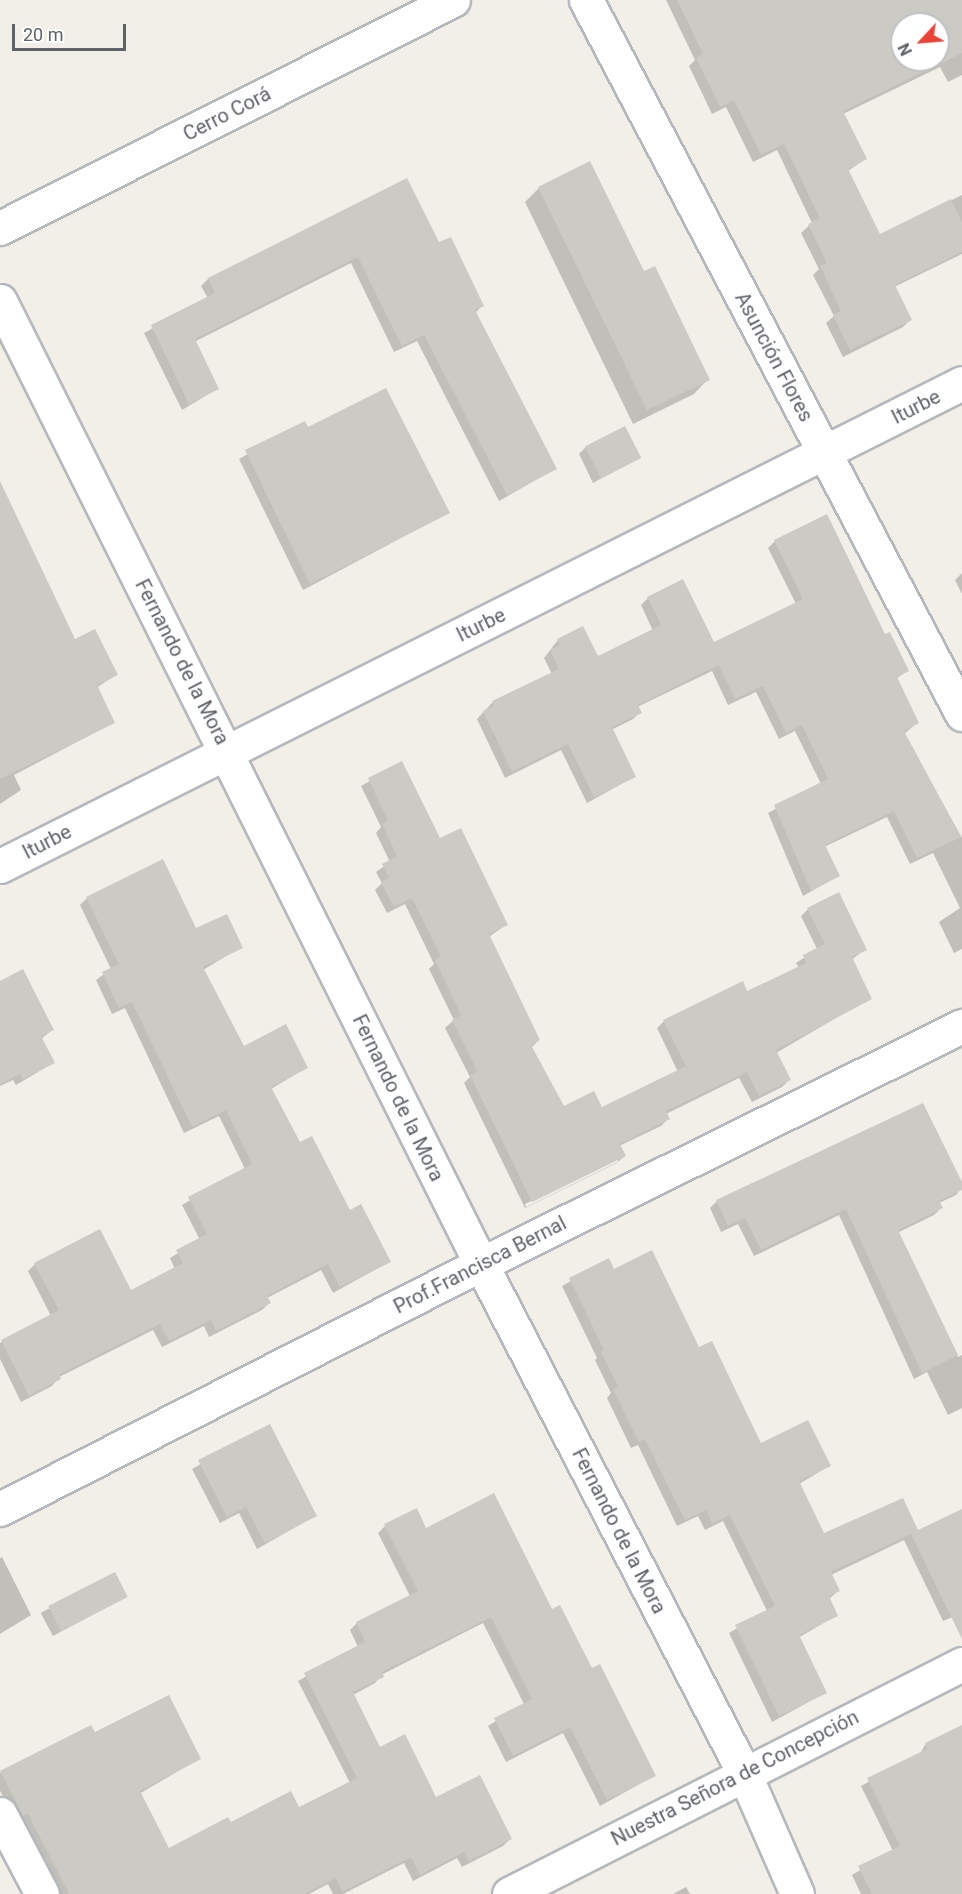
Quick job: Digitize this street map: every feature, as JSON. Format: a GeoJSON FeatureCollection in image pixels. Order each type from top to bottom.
{"type":"FeatureCollection","features":[{"type":"Feature","properties":{"kind":"street","name":"Cerro Corá"},"geometry":{"type":"LineString","coordinates":[[0,228],[453,0]]}},
{"type":"Feature","properties":{"kind":"street","name":"Asunción Flores"},"geometry":{"type":"LineString","coordinates":[[586,0],[962,714]]}},
{"type":"Feature","properties":{"kind":"street","name":"Fernando de la Mora"},"geometry":{"type":"LineString","coordinates":[[0,301],[481,1264],[744,1773],[797,1894]]}},
{"type":"Feature","properties":{"kind":"street","name":"Iturbe"},"geometry":{"type":"LineString","coordinates":[[0,866],[962,383]]}},
{"type":"Feature","properties":{"kind":"street","name":"Prof.Francisca Bernal"},"geometry":{"type":"LineString","coordinates":[[0,1509],[481,1264],[962,1026]]}},
{"type":"Feature","properties":{"kind":"street","name":"Nuestra Señora de Concepción"},"geometry":{"type":"LineString","coordinates":[[508,1894],[962,1664]]}},
{"type":"Feature","properties":{"kind":"street"},"geometry":{"type":"LineString","coordinates":[[0,1814],[42,1894]]}},
{"type":"Feature","properties":{"kind":"building"},"geometry":{"type":"Polygon","coordinates":[[[677,0],[962,0],[962,53],[950,59],[950,12],[890,12],[890,72],[923,72],[843,111],[867,159],[848,169],[880,234],[951,199],[962,222],[962,252],[895,285],[912,320],[850,350],[833,315],[841,311],[820,266],[827,263],[808,224],[820,218],[784,144],[761,155],[734,100],[720,107],[696,58],[703,54],[677,0]]]}},
{"type":"Feature","properties":{"kind":"building"},"geometry":{"type":"Polygon","coordinates":[[[590,161],[644,271],[655,266],[710,380],[647,410],[538,187],[590,161]]]}},
{"type":"Feature","properties":{"kind":"building"},"geometry":{"type":"Polygon","coordinates":[[[407,178],[439,242],[451,237],[484,306],[475,310],[557,469],[507,495],[424,335],[402,346],[358,257],[195,339],[219,389],[189,404],[151,325],[215,293],[208,278],[407,178]]]}},
{"type":"Feature","properties":{"kind":"building"},"geometry":{"type":"Polygon","coordinates":[[[386,388],[450,513],[310,584],[245,450],[305,421],[308,427],[386,388]]]}},
{"type":"Feature","properties":{"kind":"building"},"geometry":{"type":"Polygon","coordinates":[[[625,426],[641,458],[601,479],[585,446],[625,426]]]}},
{"type":"Feature","properties":{"kind":"building"},"geometry":{"type":"Polygon","coordinates":[[[0,481],[75,639],[95,629],[118,675],[97,685],[115,723],[0,779],[0,481]]]}},
{"type":"Feature","properties":{"kind":"building"},"geometry":{"type":"Polygon","coordinates":[[[827,514],[885,634],[890,632],[909,671],[897,677],[919,723],[904,731],[961,837],[917,858],[894,811],[825,845],[840,876],[811,891],[774,805],[828,779],[802,725],[786,733],[763,686],[735,699],[719,665],[638,705],[642,713],[612,727],[636,777],[594,797],[568,744],[512,772],[483,711],[494,706],[492,701],[559,669],[550,650],[560,645],[557,639],[583,626],[598,656],[661,625],[647,597],[683,579],[714,642],[803,599],[774,540],[827,514]]]}},
{"type":"Feature","properties":{"kind":"building"},"geometry":{"type":"Polygon","coordinates":[[[402,761],[440,838],[461,828],[508,925],[489,934],[540,1040],[531,1045],[564,1106],[594,1091],[602,1107],[686,1066],[663,1020],[743,981],[747,991],[806,963],[803,955],[825,944],[807,908],[839,892],[867,950],[852,957],[872,999],[776,1050],[791,1080],[759,1096],[747,1072],[666,1111],[670,1119],[620,1144],[626,1156],[532,1202],[470,1075],[477,1071],[452,1020],[461,1015],[435,960],[441,957],[412,898],[394,907],[381,882],[389,878],[382,864],[397,856],[382,824],[388,821],[368,778],[402,761]]]}},
{"type":"Feature","properties":{"kind":"building"},"geometry":{"type":"Polygon","coordinates":[[[163,859],[196,928],[227,914],[243,948],[203,967],[244,1046],[286,1024],[308,1068],[271,1087],[300,1142],[312,1136],[350,1210],[361,1204],[391,1262],[340,1287],[328,1264],[267,1296],[271,1303],[216,1331],[211,1320],[169,1341],[160,1324],[59,1375],[61,1379],[29,1396],[1,1340],[59,1310],[34,1263],[100,1229],[131,1290],[183,1263],[176,1250],[207,1234],[188,1197],[252,1164],[226,1110],[192,1127],[132,1002],[119,1008],[102,972],[119,964],[86,897],[163,859]]]}},
{"type":"Feature","properties":{"kind":"building"},"geometry":{"type":"Polygon","coordinates":[[[23,969],[54,1030],[41,1036],[55,1063],[23,1079],[20,1074],[0,1084],[0,981],[23,969]]]}},
{"type":"Feature","properties":{"kind":"building"},"geometry":{"type":"Polygon","coordinates":[[[923,1103],[962,1182],[962,1190],[939,1201],[943,1208],[898,1230],[958,1355],[922,1373],[846,1209],[761,1250],[745,1218],[728,1226],[716,1200],[923,1103]]]}},
{"type":"Feature","properties":{"kind":"building"},"geometry":{"type":"Polygon","coordinates":[[[652,1250],[699,1347],[712,1341],[761,1443],[808,1420],[831,1466],[799,1481],[824,1533],[903,1498],[918,1530],[962,1509],[962,1639],[911,1534],[831,1572],[840,1591],[829,1596],[838,1616],[799,1635],[827,1693],[779,1716],[735,1625],[775,1606],[730,1515],[712,1524],[706,1510],[685,1520],[645,1439],[639,1442],[613,1389],[618,1387],[601,1352],[604,1350],[569,1278],[609,1258],[614,1269],[652,1250]]]}},
{"type":"Feature","properties":{"kind":"building"},"geometry":{"type":"Polygon","coordinates":[[[270,1424],[317,1516],[265,1543],[246,1507],[227,1517],[198,1460],[270,1424]]]}},
{"type":"Feature","properties":{"kind":"building"},"geometry":{"type":"Polygon","coordinates":[[[494,1493],[552,1609],[560,1605],[592,1668],[600,1664],[656,1776],[607,1800],[570,1727],[513,1756],[494,1718],[532,1699],[491,1617],[382,1672],[384,1677],[353,1692],[380,1747],[405,1734],[436,1797],[480,1775],[512,1839],[469,1861],[464,1852],[420,1875],[411,1857],[342,1892],[336,1878],[305,1894],[69,1894],[28,1814],[23,1816],[0,1771],[91,1725],[95,1732],[169,1695],[201,1759],[140,1791],[169,1848],[228,1817],[231,1822],[291,1791],[299,1807],[357,1778],[304,1673],[365,1642],[356,1622],[418,1591],[384,1524],[417,1508],[426,1528],[494,1493]]]}},
{"type":"Feature","properties":{"kind":"building"},"geometry":{"type":"Polygon","coordinates":[[[115,1572],[128,1597],[61,1631],[48,1606],[115,1572]]]}},
{"type":"Feature","properties":{"kind":"building"},"geometry":{"type":"Polygon","coordinates":[[[962,1725],[962,1894],[872,1894],[858,1866],[900,1846],[867,1778],[927,1749],[925,1743],[962,1725]]]}}]}
